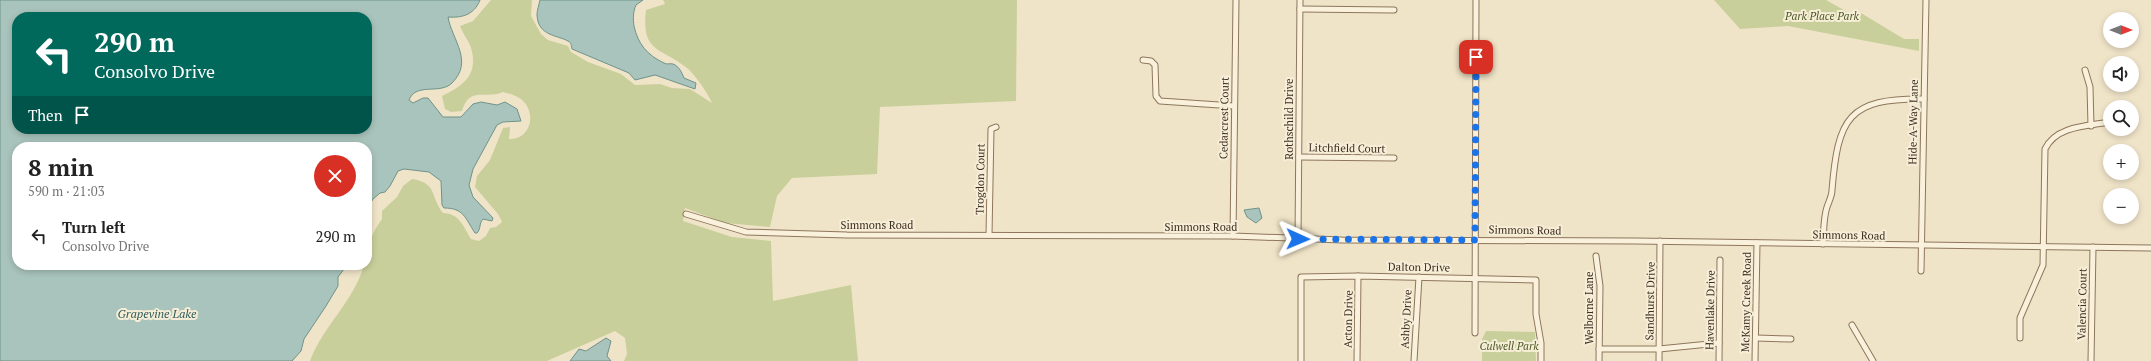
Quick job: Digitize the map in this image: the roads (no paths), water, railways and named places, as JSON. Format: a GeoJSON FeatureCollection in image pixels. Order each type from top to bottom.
{"type":"FeatureCollection","features":[{"type":"Feature","properties":{"kind":"street","name":"Cedarcrest Court"},"geometry":{"type":"LineString","coordinates":[[1233,236],[1236,0]]}},
{"type":"Feature","properties":{"kind":"street","name":"Rothschild Drive"},"geometry":{"type":"LineString","coordinates":[[1298,239],[1300,0]]}},
{"type":"Feature","properties":{"kind":"street"},"geometry":{"type":"LineString","coordinates":[[1475,333],[1476,0]]}},
{"type":"Feature","properties":{"kind":"street","name":"Hide-A-Way Lane"},"geometry":{"type":"LineString","coordinates":[[1921,271],[1926,0]]}},
{"type":"Feature","properties":{"kind":"street"},"geometry":{"type":"LineString","coordinates":[[1300,9],[1394,10]]}},
{"type":"Feature","properties":{"kind":"street"},"geometry":{"type":"LineString","coordinates":[[1143,60],[1151,61],[1155,65],[1156,96],[1160,101],[1234,106]]}},
{"type":"Feature","properties":{"kind":"street"},"geometry":{"type":"LineString","coordinates":[[2085,70],[2090,87],[2091,126]]}},
{"type":"Feature","properties":{"kind":"street"},"geometry":{"type":"LineString","coordinates":[[1823,244],[1825,215],[1832,192],[1833,164],[1846,124],[1856,112],[1878,102],[1924,99]]}},
{"type":"Feature","properties":{"kind":"street"},"geometry":{"type":"LineString","coordinates":[[2020,338],[2020,318],[2043,265],[2045,149],[2052,138],[2060,133],[2103,123]]}},
{"type":"Feature","properties":{"kind":"street","name":"Trogdon Court"},"geometry":{"type":"LineString","coordinates":[[989,235],[991,129],[996,127]]}},
{"type":"Feature","properties":{"kind":"street","name":"Litchfield Court"},"geometry":{"type":"LineString","coordinates":[[1299,157],[1394,158]]}},
{"type":"Feature","properties":{"kind":"street","name":"Simmons Road"},"geometry":{"type":"LineString","coordinates":[[686,214],[746,232],[861,236],[1233,236],[1298,239],[1660,241],[2151,248]]}},
{"type":"Feature","properties":{"kind":"street","name":"Sandhurst Drive"},"geometry":{"type":"LineString","coordinates":[[1659,361],[1660,241]]}},
{"type":"Feature","properties":{"kind":"street","name":"McKamy Creek Road"},"geometry":{"type":"LineString","coordinates":[[1755,361],[1757,243]]}},
{"type":"Feature","properties":{"kind":"street","name":"Valencia Court"},"geometry":{"type":"LineString","coordinates":[[2091,361],[2092,247]]}},
{"type":"Feature","properties":{"kind":"street","name":"Welborne Lane"},"geometry":{"type":"LineString","coordinates":[[1596,256],[1600,286],[1599,361]]}},
{"type":"Feature","properties":{"kind":"street","name":"Havenlake Drive"},"geometry":{"type":"LineString","coordinates":[[1719,361],[1720,260]]}},
{"type":"Feature","properties":{"kind":"street","name":"Dalton Drive"},"geometry":{"type":"LineString","coordinates":[[1300,361],[1301,277],[1358,276],[1536,280],[1536,314],[1541,343],[1541,361]]}},
{"type":"Feature","properties":{"kind":"street","name":"Acton Drive"},"geometry":{"type":"LineString","coordinates":[[1357,361],[1358,276]]}},
{"type":"Feature","properties":{"kind":"street","name":"Ashby Drive"},"geometry":{"type":"LineString","coordinates":[[1414,361],[1419,278]]}},
{"type":"Feature","properties":{"kind":"street"},"geometry":{"type":"LineString","coordinates":[[1852,325],[1872,361]]}},
{"type":"Feature","properties":{"kind":"street"},"geometry":{"type":"LineString","coordinates":[[1756,338],[1791,339]]}},
{"type":"Feature","properties":{"kind":"street"},"geometry":{"type":"LineString","coordinates":[[1599,348],[1659,349],[1719,343]]}},
{"type":"Feature","properties":{"kind":"water","name":"Grapevine Lake"},"geometry":{"type":"Polygon","coordinates":[[[0,0],[480,0],[471,12],[463,16],[448,17],[460,50],[461,67],[458,75],[452,83],[447,86],[417,91],[409,100],[413,103],[423,98],[428,98],[443,117],[461,117],[473,104],[481,102],[497,105],[505,102],[517,109],[521,121],[503,122],[497,125],[473,169],[469,185],[473,197],[493,218],[492,221],[483,219],[477,233],[475,233],[466,218],[460,212],[451,208],[444,208],[442,205],[441,181],[429,172],[404,169],[398,171],[385,192],[380,193],[372,201],[372,142],[12,142],[12,270],[343,270],[338,277],[338,286],[304,339],[301,351],[292,361],[0,361],[0,0]]]}},
{"type":"Feature","properties":{"kind":"water"},"geometry":{"type":"Polygon","coordinates":[[[540,0],[643,0],[636,5],[634,10],[634,26],[641,44],[648,53],[658,60],[665,64],[673,64],[677,66],[684,78],[696,83],[695,89],[655,75],[635,80],[629,73],[572,49],[569,42],[549,34],[541,27],[538,22],[537,15],[540,0]]]}},
{"type":"Feature","properties":{"kind":"water"},"geometry":{"type":"Polygon","coordinates":[[[1259,208],[1262,218],[1256,223],[1247,217],[1244,210],[1259,208]]]}},
{"type":"Feature","properties":{"kind":"water"},"geometry":{"type":"Polygon","coordinates":[[[606,338],[611,341],[607,356],[611,361],[570,361],[579,349],[586,351],[606,338]]]}},
{"type":"Feature","properties":{"kind":"park label","name":"Park Place Park"},"geometry":{"type":"Point","coordinates":[1822,16]}},
{"type":"Feature","properties":{"kind":"park label","name":"Culwell Park"},"geometry":{"type":"Point","coordinates":[1509,346]}}]}
